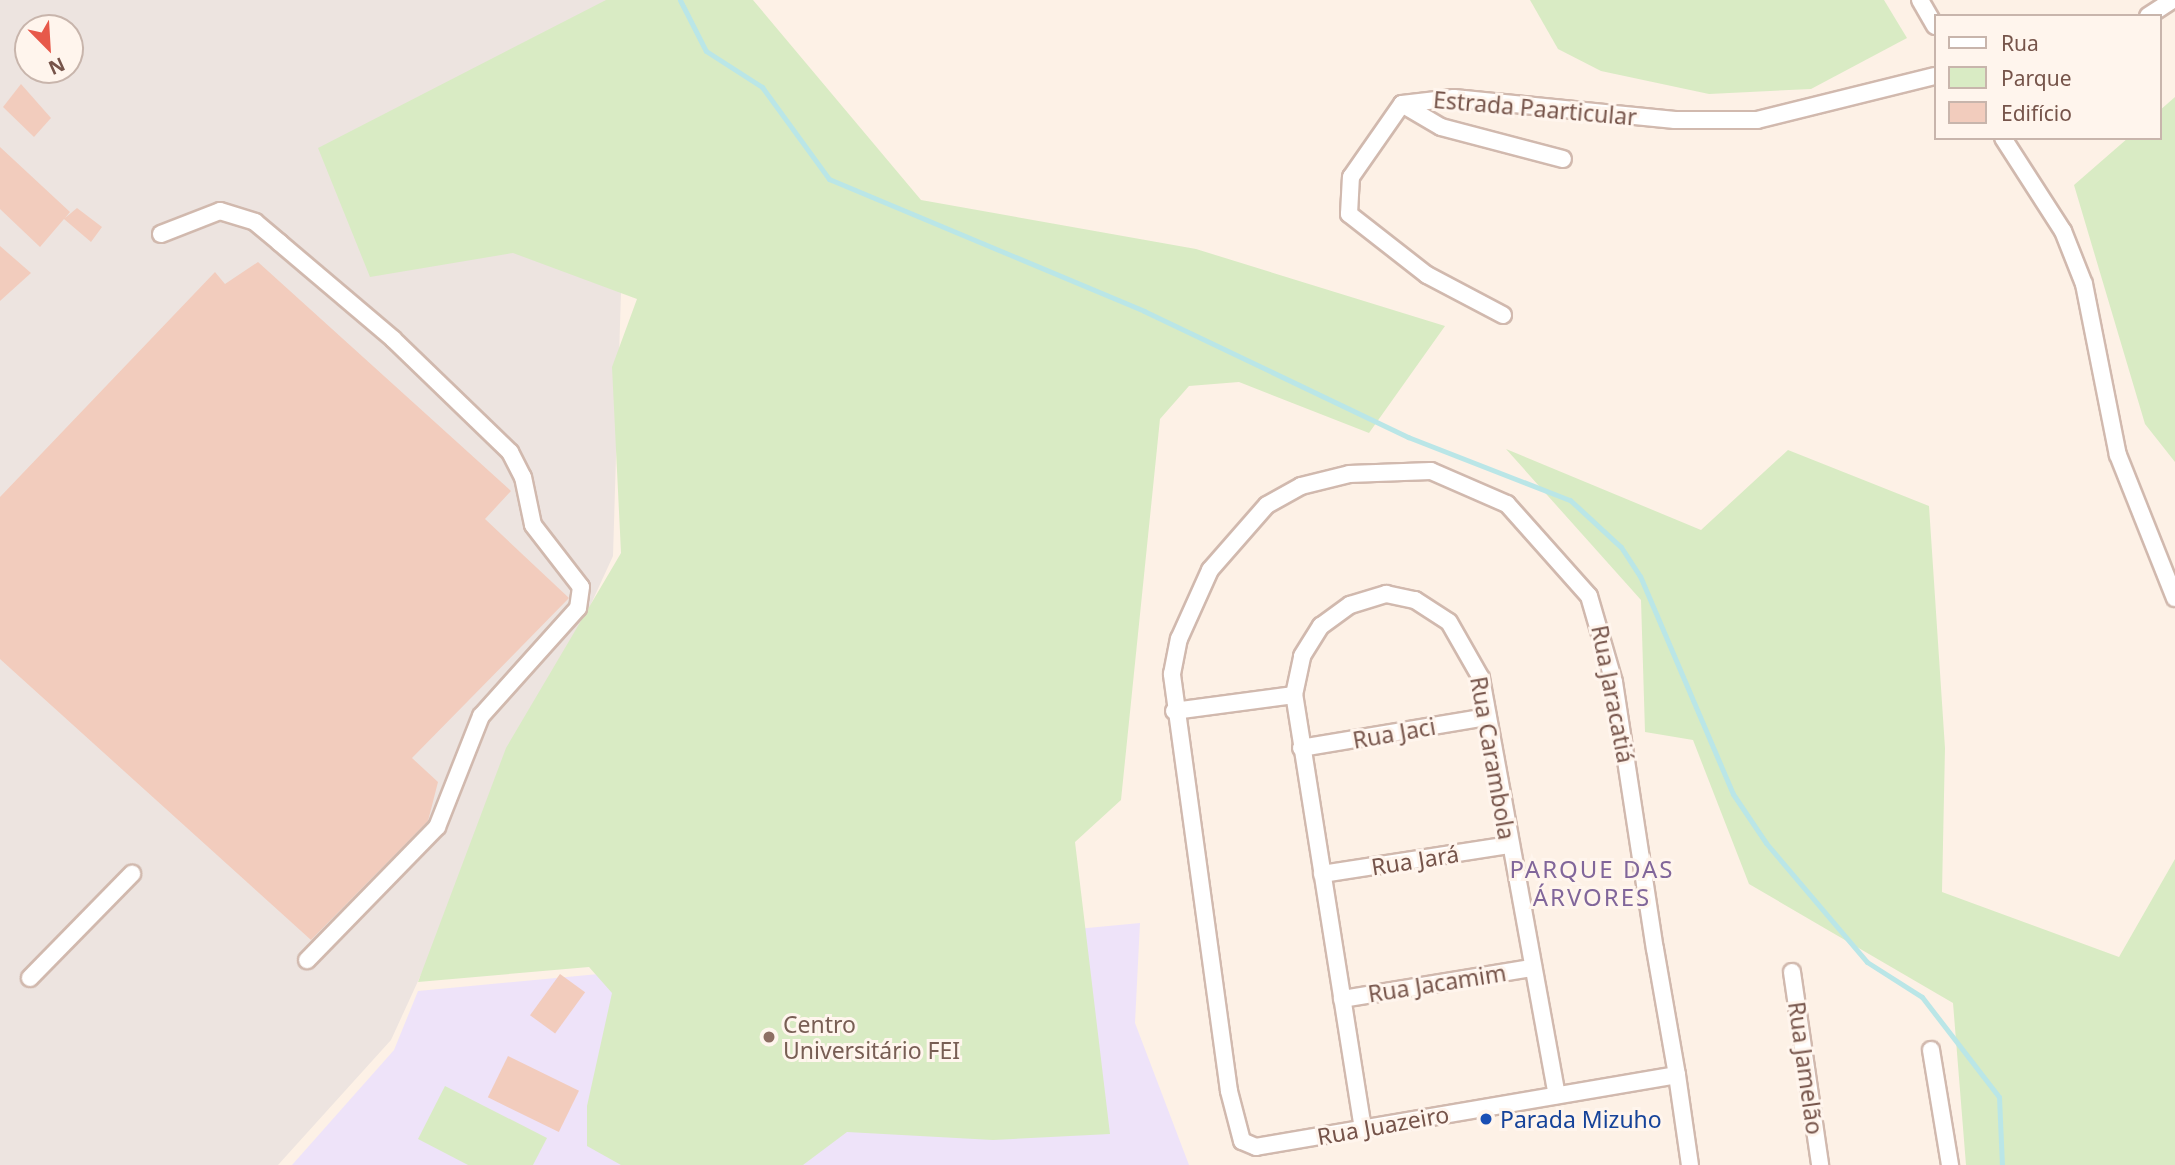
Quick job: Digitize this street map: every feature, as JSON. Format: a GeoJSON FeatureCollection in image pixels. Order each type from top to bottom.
{"type":"FeatureCollection","features":[{"type":"Feature","properties":{"kind":"street"},"geometry":{"type":"LineString","coordinates":[[1920,0],[1934,24]]}},
{"type":"Feature","properties":{"kind":"street"},"geometry":{"type":"LineString","coordinates":[[2151,14],[2173,0]]}},
{"type":"Feature","properties":{"kind":"street","name":"Estrada Paarticular"},"geometry":{"type":"LineString","coordinates":[[1503,315],[1427,275],[1349,214],[1351,177],[1402,104],[1454,98],[1675,120],[1757,120],[1934,76]]}},
{"type":"Feature","properties":{"kind":"street"},"geometry":{"type":"LineString","coordinates":[[1402,104],[1452,131],[1563,159]]}},
{"type":"Feature","properties":{"kind":"street"},"geometry":{"type":"LineString","coordinates":[[2004,140],[2063,231],[2084,284],[2118,455],[2175,598]]}},
{"type":"Feature","properties":{"kind":"street"},"geometry":{"type":"LineString","coordinates":[[161,234],[220,211],[255,222],[280,243],[393,339],[510,452],[523,477],[533,526],[581,587],[578,608],[481,716],[461,754],[450,807],[437,827],[307,960]]}},
{"type":"Feature","properties":{"kind":"street","name":"Rua Jaracatiá"},"geometry":{"type":"LineString","coordinates":[[1249,1144],[1174,711],[1172,674],[1195,602],[1231,539],[1267,505],[1301,486],[1392,468],[1431,471],[1507,504],[1577,578],[1601,619],[1690,1165]]}},
{"type":"Feature","properties":{"kind":"street","name":"Rua Carambola"},"geometry":{"type":"LineString","coordinates":[[1363,1129],[1294,695],[1302,656],[1321,626],[1350,605],[1386,594],[1432,609],[1462,637],[1480,678],[1557,1095]]}},
{"type":"Feature","properties":{"kind":"street"},"geometry":{"type":"LineString","coordinates":[[1174,711],[1294,695]]}},
{"type":"Feature","properties":{"kind":"street","name":"Rua Jaci"},"geometry":{"type":"LineString","coordinates":[[1301,748],[1487,717]]}},
{"type":"Feature","properties":{"kind":"street","name":"Rua Jará"},"geometry":{"type":"LineString","coordinates":[[1322,874],[1509,845]]}},
{"type":"Feature","properties":{"kind":"street"},"geometry":{"type":"LineString","coordinates":[[30,978],[132,874]]}},
{"type":"Feature","properties":{"kind":"street","name":"Rua Jacamim"},"geometry":{"type":"LineString","coordinates":[[1342,999],[1532,968]]}},
{"type":"Feature","properties":{"kind":"street","name":"Rua Jamelão"},"geometry":{"type":"LineString","coordinates":[[1792,972],[1820,1165]]}},
{"type":"Feature","properties":{"kind":"street"},"geometry":{"type":"LineString","coordinates":[[1931,1051],[1950,1165]]}},
{"type":"Feature","properties":{"kind":"street","name":"Rua Juazeiro"},"geometry":{"type":"LineString","coordinates":[[1249,1144],[1363,1129],[1677,1075]]}},
{"type":"Feature","properties":{"kind":"shaded area"},"geometry":{"type":"Polygon","coordinates":[[[0,0],[611,0],[624,193],[613,556],[391,1040],[278,1165],[0,1165],[0,0]]]}},
{"type":"Feature","properties":{"kind":"shaded area","name":"Centro Universitário FEI"},"geometry":{"type":"Polygon","coordinates":[[[1140,923],[1135,1023],[1189,1165],[292,1165],[394,1050],[418,991],[1140,923]]]}},
{"type":"Feature","properties":{"kind":"green space"},"geometry":{"type":"Polygon","coordinates":[[[606,0],[753,0],[921,200],[1196,249],[1445,326],[1369,433],[1239,382],[1189,386],[1160,419],[1121,800],[1075,842],[1110,1134],[993,1140],[847,1132],[803,1165],[621,1165],[587,1146],[587,1106],[612,993],[589,967],[418,982],[506,748],[621,553],[612,367],[637,299],[513,253],[370,277],[318,148],[606,0]]]}},
{"type":"Feature","properties":{"kind":"green space"},"geometry":{"type":"Polygon","coordinates":[[[1530,0],[1884,0],[1907,38],[1811,89],[1709,94],[1601,71],[1558,49],[1530,0]]]}},
{"type":"Feature","properties":{"kind":"green space"},"geometry":{"type":"Polygon","coordinates":[[[2175,97],[2175,462],[2145,424],[2074,185],[2126,140],[2161,140],[2161,109],[2175,97]]]}},
{"type":"Feature","properties":{"kind":"green space"},"geometry":{"type":"Polygon","coordinates":[[[1506,449],[1701,530],[1788,450],[1929,506],[1945,748],[1942,892],[2119,957],[2175,859],[2175,1165],[1966,1165],[1953,1003],[1749,884],[1693,740],[1645,732],[1641,600],[1506,449]]]}},
{"type":"Feature","properties":{"kind":"green space"},"geometry":{"type":"Polygon","coordinates":[[[445,1086],[547,1138],[533,1165],[468,1165],[418,1139],[445,1086]]]}},
{"type":"Feature","properties":{"kind":"building"},"geometry":{"type":"Polygon","coordinates":[[[21,84],[51,118],[34,137],[3,107],[21,84]]]}},
{"type":"Feature","properties":{"kind":"building"},"geometry":{"type":"Polygon","coordinates":[[[0,147],[70,212],[65,218],[77,208],[102,227],[91,242],[64,219],[40,247],[0,209],[0,147]]]}},
{"type":"Feature","properties":{"kind":"building"},"geometry":{"type":"Polygon","coordinates":[[[0,246],[31,273],[0,301],[0,246]]]}},
{"type":"Feature","properties":{"kind":"building"},"geometry":{"type":"Polygon","coordinates":[[[258,262],[511,491],[485,519],[569,598],[412,758],[438,782],[428,821],[311,940],[0,659],[0,497],[215,272],[225,284],[258,262]]]}},
{"type":"Feature","properties":{"kind":"building"},"geometry":{"type":"Polygon","coordinates":[[[560,974],[585,992],[555,1033],[530,1015],[560,974]]]}},
{"type":"Feature","properties":{"kind":"building"},"geometry":{"type":"Polygon","coordinates":[[[508,1056],[579,1091],[559,1132],[488,1097],[508,1056]]]}},
{"type":"Feature","properties":{"kind":"waterway"},"geometry":{"type":"LineString","coordinates":[[680,0],[706,51],[762,87],[829,179],[1144,311],[1408,437],[1570,500],[1621,547],[1640,576],[1733,794],[1766,843],[1867,962],[1922,997],[1999,1097],[2002,1165]]}},
{"type":"Feature","properties":{"kind":"place","name":"Centro Universitário FEI"},"geometry":{"type":"Point","coordinates":[769,1037]}},
{"type":"Feature","properties":{"kind":"place","name":"Parada Mizuho"},"geometry":{"type":"Point","coordinates":[1486,1119]}},
{"type":"Feature","properties":{"kind":"district","name":"PARQUE DAS ÁRVORES"},"geometry":{"type":"Point","coordinates":[1592,883]}}]}
